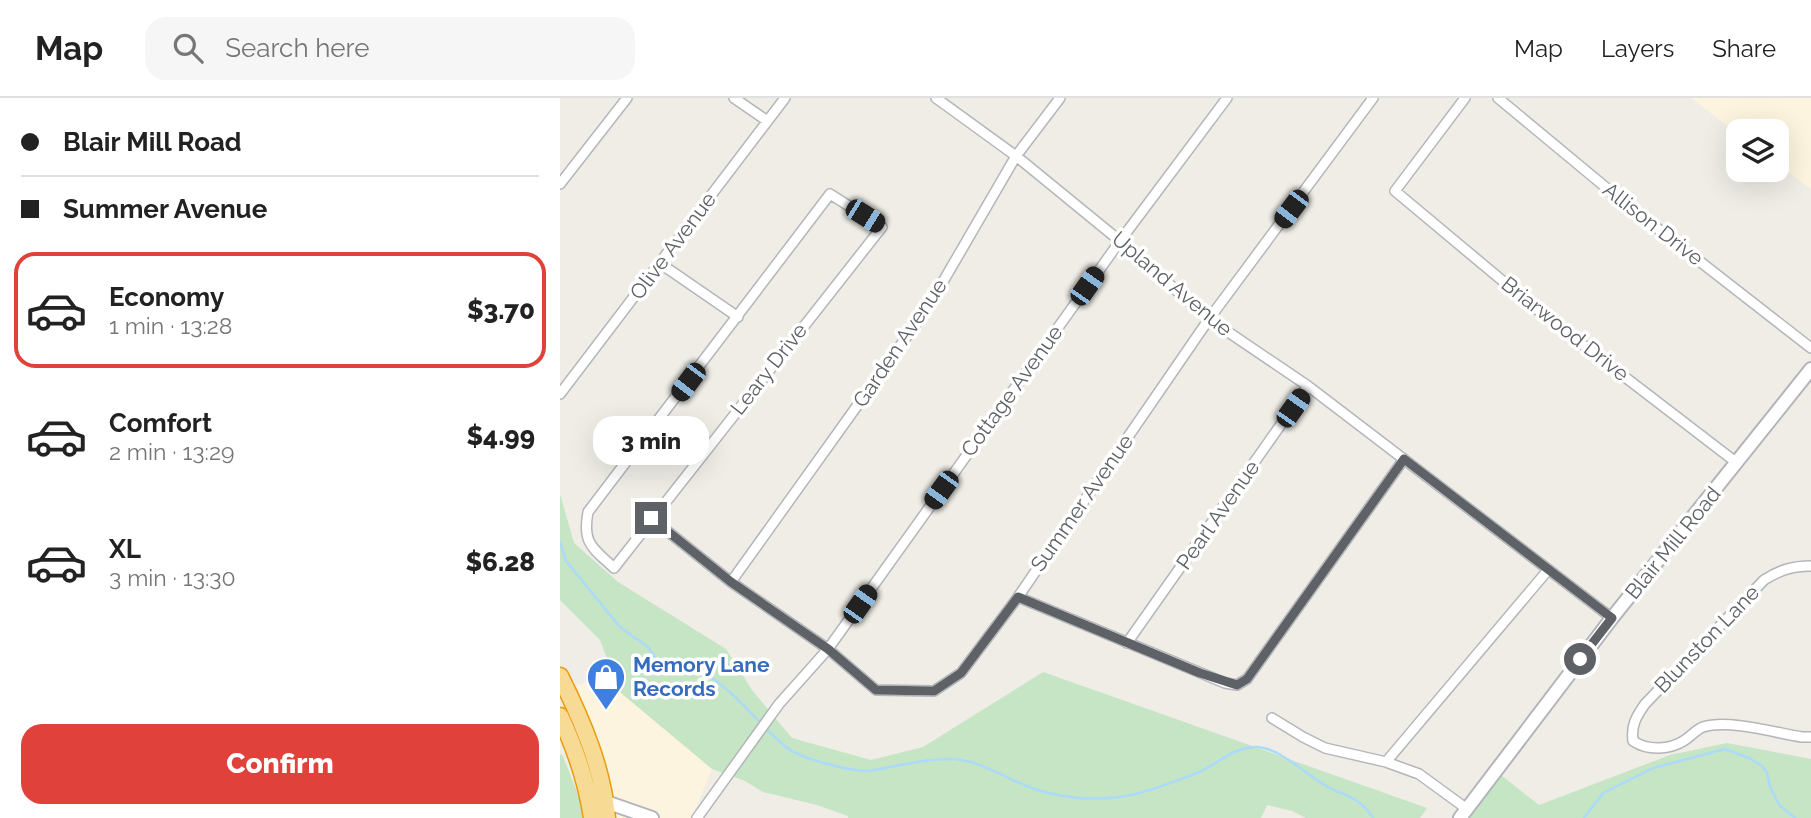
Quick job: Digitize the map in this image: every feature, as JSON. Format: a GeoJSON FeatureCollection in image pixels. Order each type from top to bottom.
{"type":"FeatureCollection","features":[{"type":"Feature","properties":{"kind":"highway"},"geometry":{"type":"LineString","coordinates":[[560,676],[587,738],[599,810]]}},
{"type":"Feature","properties":{"kind":"highway"},"geometry":{"type":"LineString","coordinates":[[560,716],[599,810]]}},
{"type":"Feature","properties":{"kind":"main road","name":"Blair Mill Road"},"geometry":{"type":"LineString","coordinates":[[1464,814],[1612,618],[1809,377]]}},
{"type":"Feature","properties":{"kind":"main road"},"geometry":{"type":"LineString","coordinates":[[599,810],[652,818]]}},
{"type":"Feature","properties":{"kind":"street"},"geometry":{"type":"LineString","coordinates":[[560,184],[626,98]]}},
{"type":"Feature","properties":{"kind":"street"},"geometry":{"type":"LineString","coordinates":[[734,98],[766,120]]}},
{"type":"Feature","properties":{"kind":"street","name":"Olive Avenue"},"geometry":{"type":"LineString","coordinates":[[560,394],[785,98]]}},
{"type":"Feature","properties":{"kind":"street","name":"Upland Avenue"},"geometry":{"type":"LineString","coordinates":[[936,98],[1016,156],[1120,241],[1209,319],[1308,386],[1612,618]]}},
{"type":"Feature","properties":{"kind":"street","name":"Garden Avenue"},"geometry":{"type":"LineString","coordinates":[[731,582],[930,304],[1016,156],[1060,98]]}},
{"type":"Feature","properties":{"kind":"street","name":"Cottage Avenue"},"geometry":{"type":"LineString","coordinates":[[697,818],[779,705],[828,649],[1120,241],[1227,98]]}},
{"type":"Feature","properties":{"kind":"street","name":"Summer Avenue"},"geometry":{"type":"LineString","coordinates":[[651,518],[731,582],[828,649],[876,690],[934,691],[961,673],[1018,597],[1209,319],[1373,98]]}},
{"type":"Feature","properties":{"kind":"street","name":"Briarwood Drive"},"geometry":{"type":"LineString","coordinates":[[1465,98],[1395,191],[1535,308],[1737,463]]}},
{"type":"Feature","properties":{"kind":"street","name":"Allison Drive"},"geometry":{"type":"LineString","coordinates":[[1498,98],[1621,200],[1811,348]]}},
{"type":"Feature","properties":{"kind":"street","name":"Leary Drive"},"geometry":{"type":"LineString","coordinates":[[830,194],[882,227],[651,518],[614,568],[591,547],[585,530],[589,512],[830,194]]}},
{"type":"Feature","properties":{"kind":"street"},"geometry":{"type":"LineString","coordinates":[[661,264],[738,317]]}},
{"type":"Feature","properties":{"kind":"street","name":"Pearl Avenue"},"geometry":{"type":"LineString","coordinates":[[1127,643],[1308,386]]}},
{"type":"Feature","properties":{"kind":"street"},"geometry":{"type":"LineString","coordinates":[[1018,597],[1225,683],[1237,685],[1247,679],[1404,459]]}},
{"type":"Feature","properties":{"kind":"street","name":"Blunston Lane"},"geometry":{"type":"LineString","coordinates":[[1811,566],[1791,566],[1764,580],[1645,704],[1633,723],[1633,741],[1640,746],[1671,747],[1702,727],[1718,725],[1811,737]]}},
{"type":"Feature","properties":{"kind":"street"},"geometry":{"type":"LineString","coordinates":[[1386,762],[1548,570]]}},
{"type":"Feature","properties":{"kind":"street"},"geometry":{"type":"LineString","coordinates":[[1272,718],[1325,748],[1386,762],[1419,774],[1464,814]]}},
{"type":"Feature","properties":{"kind":"shaded area"},"geometry":{"type":"Polygon","coordinates":[[[1691,98],[1811,98],[1811,189],[1789,173],[1789,119],[1726,119],[1726,125],[1691,98]]]}},
{"type":"Feature","properties":{"kind":"shaded area"},"geometry":{"type":"Polygon","coordinates":[[[602,674],[712,769],[692,818],[614,818],[611,795],[577,686],[602,674]]]}},
{"type":"Feature","properties":{"kind":"green space"},"geometry":{"type":"Polygon","coordinates":[[[560,494],[574,543],[618,582],[726,649],[752,690],[792,738],[871,760],[923,747],[1043,672],[1427,808],[1420,818],[1306,818],[1292,811],[1267,805],[1261,818],[848,818],[817,805],[763,792],[745,781],[712,769],[603,678],[608,661],[600,640],[560,600],[560,494]]]}},
{"type":"Feature","properties":{"kind":"green space"},"geometry":{"type":"Polygon","coordinates":[[[1727,743],[1811,759],[1811,818],[1470,818],[1501,775],[1539,805],[1670,755],[1727,743]]]}},
{"type":"Feature","properties":{"kind":"green space"},"geometry":{"type":"Polygon","coordinates":[[[562,754],[583,807],[585,818],[560,818],[562,754]]]}},
{"type":"Feature","properties":{"kind":"waterway"},"geometry":{"type":"LineString","coordinates":[[560,542],[566,561],[620,627],[648,647],[656,659],[683,664],[718,682],[786,747],[814,760],[868,771],[932,760],[963,760],[1046,792],[1095,799],[1149,790],[1204,770],[1239,750],[1255,747],[1274,751],[1321,783],[1351,797],[1365,807],[1373,818]]}},
{"type":"Feature","properties":{"kind":"waterway"},"geometry":{"type":"LineString","coordinates":[[1584,818],[1603,793],[1653,768],[1725,749],[1762,766],[1780,806],[1795,818]]}},
{"type":"Feature","properties":{"kind":"place","name":"Memory Lane Records"},"geometry":{"type":"Point","coordinates":[606,711]}},
{"type":"Feature","properties":{"kind":"route"},"geometry":{"type":"LineString","coordinates":[[651,518],[731,582],[828,649],[876,690],[934,691],[961,673],[1018,597],[1200,673],[1237,685],[1247,679],[1404,459],[1612,618],[1580,659]]}}]}
